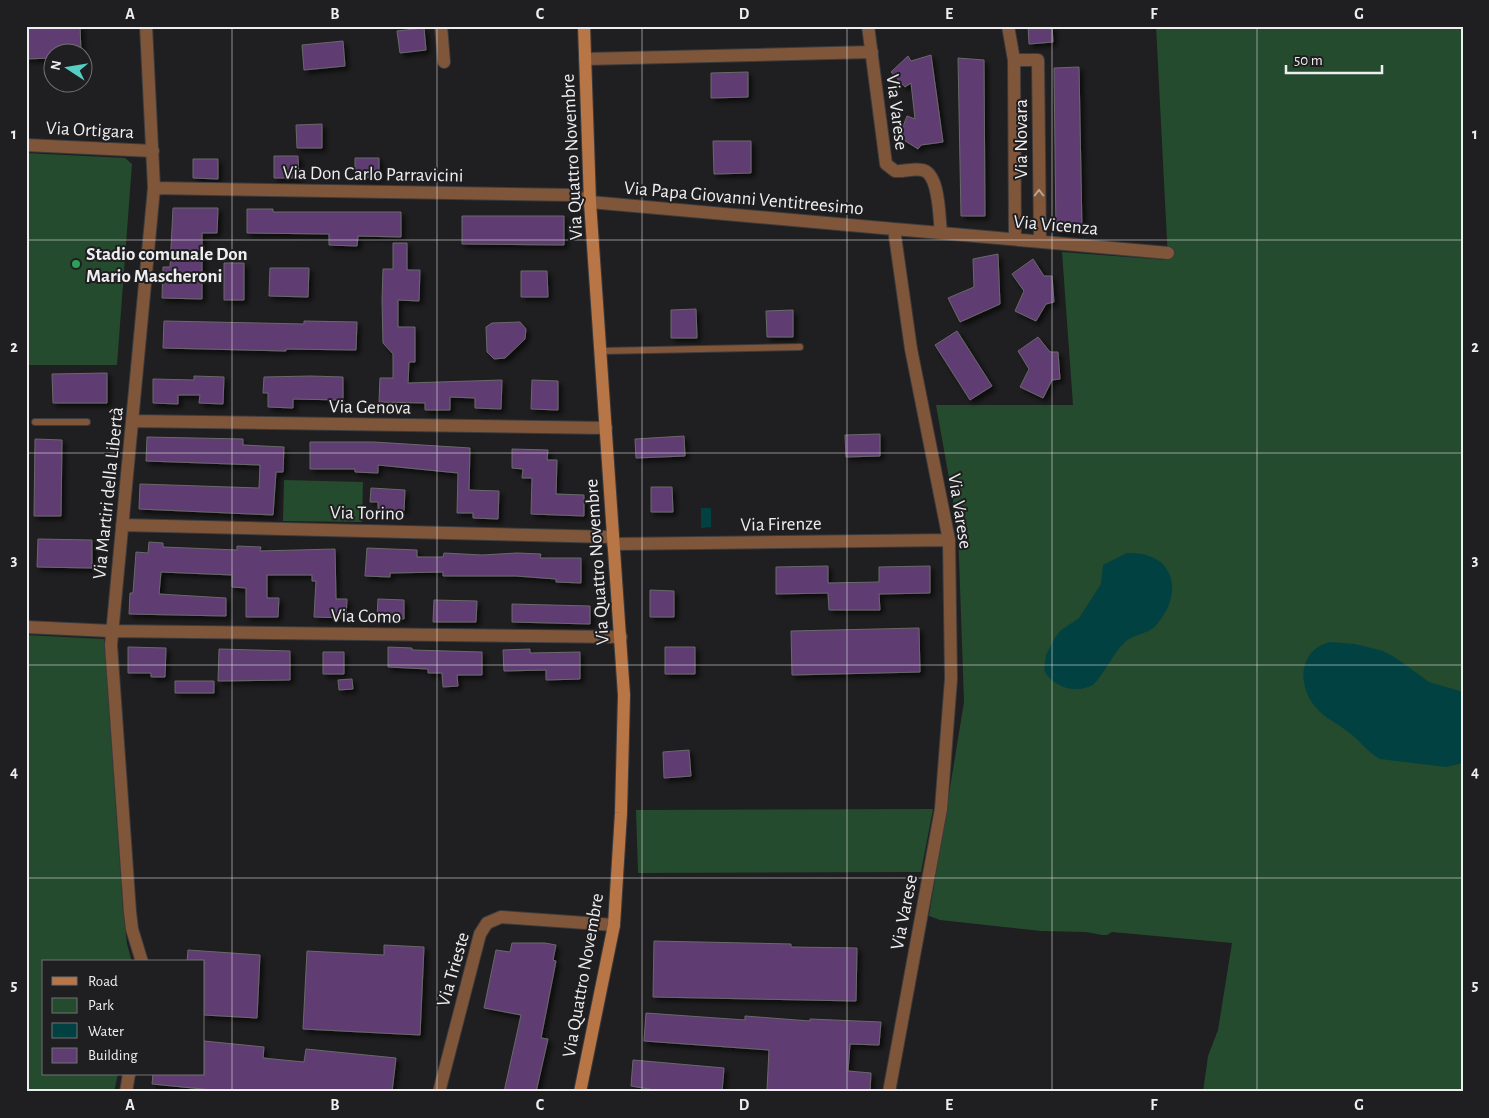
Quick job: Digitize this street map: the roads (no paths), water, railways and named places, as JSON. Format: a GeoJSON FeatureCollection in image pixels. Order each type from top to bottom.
{"type":"FeatureCollection","features":[{"type":"Feature","properties":{"kind":"street","name":"Via Martiri della Libertà"},"geometry":{"type":"LineString","coordinates":[[141,960],[134,937],[130,912],[111,645],[154,188],[146,26]]}},
{"type":"Feature","properties":{"kind":"street"},"geometry":{"type":"LineString","coordinates":[[441,26],[444,62]]}},
{"type":"Feature","properties":{"kind":"street","name":"Via Quattro Novembre"},"geometry":{"type":"LineString","coordinates":[[580,1092],[614,925],[624,695],[590,202],[584,26]]}},
{"type":"Feature","properties":{"kind":"street","name":"Via Varese"},"geometry":{"type":"LineString","coordinates":[[868,26],[886,164],[895,171],[924,170],[933,177],[941,233]]}},
{"type":"Feature","properties":{"kind":"street","name":"Via Novara"},"geometry":{"type":"LineString","coordinates":[[1008,26],[1014,60],[1015,239]]}},
{"type":"Feature","properties":{"kind":"street"},"geometry":{"type":"LineString","coordinates":[[585,59],[872,52]]}},
{"type":"Feature","properties":{"kind":"street","name":"Via Novara"},"geometry":{"type":"LineString","coordinates":[[1014,60],[1038,60],[1040,241]]}},
{"type":"Feature","properties":{"kind":"street","name":"Via Ortigara"},"geometry":{"type":"LineString","coordinates":[[26,145],[153,151]]}},
{"type":"Feature","properties":{"kind":"street","name":"Via Don Carlo Parravicini"},"geometry":{"type":"LineString","coordinates":[[154,188],[574,195],[590,202]]}},
{"type":"Feature","properties":{"kind":"street","name":"Via Papa Giovanni Ventitreesimo"},"geometry":{"type":"LineString","coordinates":[[590,202],[894,229]]}},
{"type":"Feature","properties":{"kind":"street"},"geometry":{"type":"LineString","coordinates":[[894,229],[941,233]]}},
{"type":"Feature","properties":{"kind":"street","name":"Via Varese"},"geometry":{"type":"LineString","coordinates":[[889,1092],[941,808],[951,679],[949,540],[911,349],[894,229]]}},
{"type":"Feature","properties":{"kind":"street","name":"Via Vicenza"},"geometry":{"type":"LineString","coordinates":[[941,233],[1168,253]]}},
{"type":"Feature","properties":{"kind":"street","name":"Via Genova"},"geometry":{"type":"LineString","coordinates":[[133,421],[606,428]]}},
{"type":"Feature","properties":{"kind":"street","name":"Via Torino"},"geometry":{"type":"LineString","coordinates":[[122,525],[612,540]]}},
{"type":"Feature","properties":{"kind":"street","name":"Via Firenze"},"geometry":{"type":"LineString","coordinates":[[612,540],[949,540]]}},
{"type":"Feature","properties":{"kind":"street","name":"Via Como"},"geometry":{"type":"LineString","coordinates":[[26,627],[112,631],[621,637]]}},
{"type":"Feature","properties":{"kind":"street","name":"Via Trieste"},"geometry":{"type":"LineString","coordinates":[[439,1092],[480,934],[487,923],[501,917],[614,925]]}},
{"type":"Feature","properties":{"kind":"street"},"geometry":{"type":"LineString","coordinates":[[126,1092],[128,1076]]}},
{"type":"Feature","properties":{"kind":"lane"},"geometry":{"type":"LineString","coordinates":[[601,351],[800,347]]}},
{"type":"Feature","properties":{"kind":"lane"},"geometry":{"type":"LineString","coordinates":[[35,422],[87,422]]}},
{"type":"Feature","properties":{"kind":"water"},"geometry":{"type":"Polygon","coordinates":[[[701,508],[711,508],[711,527],[701,528],[701,508]]]}},
{"type":"Feature","properties":{"kind":"water"},"geometry":{"type":"Polygon","coordinates":[[[1127,553],[1143,554],[1155,558],[1164,566],[1170,575],[1172,586],[1171,598],[1166,610],[1154,627],[1125,642],[1093,685],[1086,688],[1072,689],[1059,685],[1044,670],[1046,655],[1054,639],[1060,631],[1079,618],[1101,584],[1103,565],[1127,553]]]}},
{"type":"Feature","properties":{"kind":"water"},"geometry":{"type":"Polygon","coordinates":[[[1330,642],[1355,644],[1383,651],[1429,682],[1463,692],[1463,763],[1446,767],[1380,759],[1351,734],[1319,711],[1307,692],[1303,674],[1308,658],[1313,651],[1330,642]]]}},
{"type":"Feature","properties":{"kind":"place","name":"Stadio comunale Don Mario Mascheroni"},"geometry":{"type":"Point","coordinates":[76,264]}}]}
